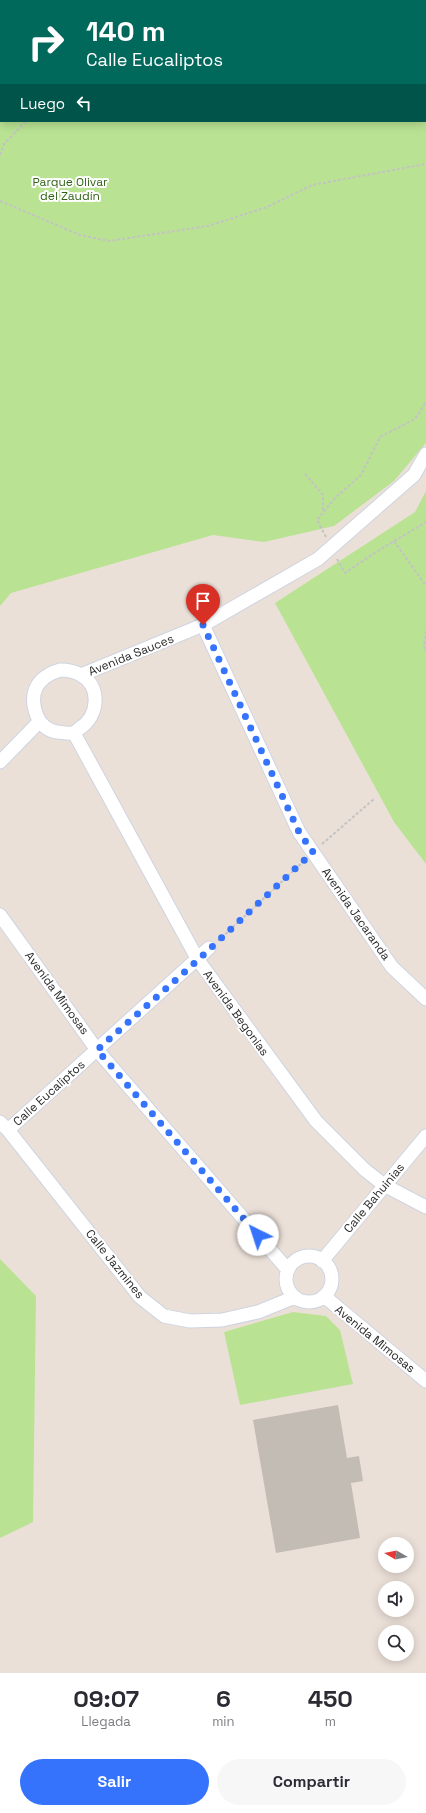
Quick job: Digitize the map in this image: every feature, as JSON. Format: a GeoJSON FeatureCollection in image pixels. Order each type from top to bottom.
{"type":"FeatureCollection","features":[{"type":"Feature","properties":{"kind":"street","name":"Avenida Sauces"},"geometry":{"type":"LineString","coordinates":[[81,675],[203,625],[318,559],[414,475],[426,454]]}},
{"type":"Feature","properties":{"kind":"street","name":"Avenida Jacaranda"},"geometry":{"type":"LineString","coordinates":[[203,625],[299,832],[392,967],[426,999]]}},
{"type":"Feature","properties":{"kind":"street"},"geometry":{"type":"LineString","coordinates":[[60,670],[71,670],[81,675],[88,680],[94,690],[96,701],[94,712],[85,725],[74,733],[54,732],[39,722],[33,706],[33,695],[37,685],[44,677],[60,670]]}},
{"type":"Feature","properties":{"kind":"street"},"geometry":{"type":"LineString","coordinates":[[0,762],[39,722]]}},
{"type":"Feature","properties":{"kind":"street","name":"Avenida Begonias"},"geometry":{"type":"LineString","coordinates":[[74,733],[198,960],[316,1121],[365,1170],[384,1185],[426,1207]]}},
{"type":"Feature","properties":{"kind":"street","name":"Avenida Mimosas"},"geometry":{"type":"LineString","coordinates":[[0,915],[97,1050],[288,1270]]}},
{"type":"Feature","properties":{"kind":"street","name":"Calle Eucaliptos"},"geometry":{"type":"LineString","coordinates":[[4,1126],[97,1050],[198,960],[209,948]]}},
{"type":"Feature","properties":{"kind":"street","name":"Calle Jazmines"},"geometry":{"type":"LineString","coordinates":[[4,1126],[140,1297],[164,1316],[190,1321],[222,1320],[258,1312],[295,1297]]}},
{"type":"Feature","properties":{"kind":"street","name":"Calle Bahuinias"},"geometry":{"type":"LineString","coordinates":[[322,1261],[426,1136]]}},
{"type":"Feature","properties":{"kind":"street"},"geometry":{"type":"LineString","coordinates":[[309,1256],[322,1261],[330,1270],[331,1278],[328,1290],[324,1296],[310,1302],[302,1301],[295,1297],[287,1285],[286,1277],[288,1270],[294,1261],[301,1257],[309,1256]]}},
{"type":"Feature","properties":{"kind":"street","name":"Avenida Mimosas"},"geometry":{"type":"LineString","coordinates":[[324,1296],[426,1381]]}},
{"type":"Feature","properties":{"kind":"path"},"geometry":{"type":"LineString","coordinates":[[0,155],[4,144],[25,122]]}},
{"type":"Feature","properties":{"kind":"path"},"geometry":{"type":"LineString","coordinates":[[0,201],[80,235],[109,241],[208,226],[267,207],[312,185],[426,164]]}},
{"type":"Feature","properties":{"kind":"path"},"geometry":{"type":"LineString","coordinates":[[304,474],[323,495],[323,513]]}},
{"type":"Feature","properties":{"kind":"path"},"geometry":{"type":"LineString","coordinates":[[394,541],[426,586]]}},
{"type":"Feature","properties":{"kind":"path"},"geometry":{"type":"LineString","coordinates":[[426,631],[424,647],[426,652]]}},
{"type":"Feature","properties":{"kind":"path"},"geometry":{"type":"LineString","coordinates":[[209,948],[374,798]]}},
{"type":"Feature","properties":{"kind":"green space","name":"Parque Olivar del Zaudín"},"geometry":{"type":"Polygon","coordinates":[[[0,122],[426,122],[426,443],[394,481],[334,526],[264,542],[213,535],[11,593],[0,606],[0,122]]]}},
{"type":"Feature","properties":{"kind":"green space"},"geometry":{"type":"Polygon","coordinates":[[[426,491],[426,864],[394,822],[275,603],[415,512],[426,491]]]}},
{"type":"Feature","properties":{"kind":"green space"},"geometry":{"type":"Polygon","coordinates":[[[0,1259],[36,1296],[33,1522],[0,1538],[0,1259]]]}},
{"type":"Feature","properties":{"kind":"green space"},"geometry":{"type":"Polygon","coordinates":[[[293,1312],[326,1316],[340,1330],[353,1384],[240,1405],[224,1332],[293,1312]]]}},
{"type":"Feature","properties":{"kind":"building"},"geometry":{"type":"Polygon","coordinates":[[[338,1405],[347,1458],[359,1456],[363,1481],[351,1483],[360,1538],[276,1553],[253,1420],[338,1405]]]}},
{"type":"Feature","properties":{"kind":"route"},"geometry":{"type":"LineString","coordinates":[[203,625],[299,832],[313,852],[209,948],[198,960],[97,1050],[258,1235]]}}]}
